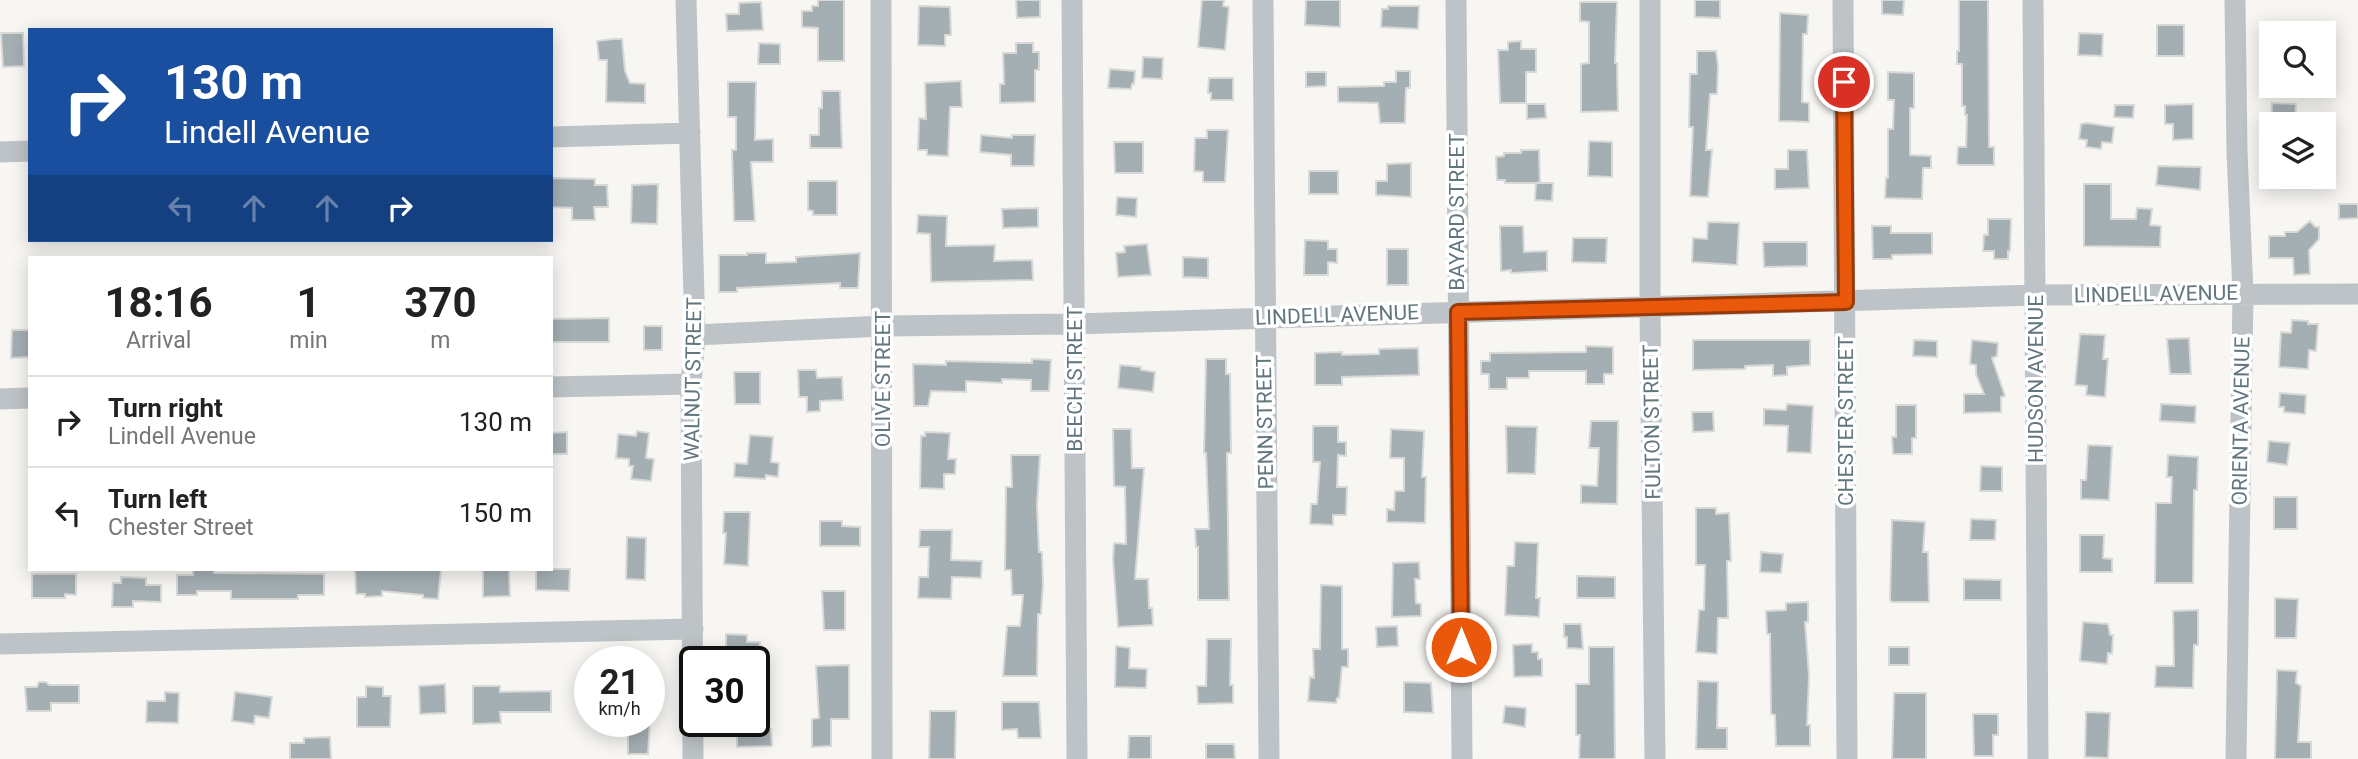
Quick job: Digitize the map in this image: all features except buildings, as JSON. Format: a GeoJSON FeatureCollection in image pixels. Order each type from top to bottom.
{"type":"FeatureCollection","features":[{"type":"Feature","properties":{"kind":"street","name":"WALNUT STREET"},"geometry":{"type":"LineString","coordinates":[[686,0],[695,335],[691,384],[693,759]]}},
{"type":"Feature","properties":{"kind":"street","name":"OLIVE STREET"},"geometry":{"type":"LineString","coordinates":[[881,0],[882,759]]}},
{"type":"Feature","properties":{"kind":"street","name":"BEECH STREET"},"geometry":{"type":"LineString","coordinates":[[1072,0],[1077,759]]}},
{"type":"Feature","properties":{"kind":"street","name":"PENN STREET"},"geometry":{"type":"LineString","coordinates":[[1262,0],[1269,759]]}},
{"type":"Feature","properties":{"kind":"street","name":"BAYARD STREET"},"geometry":{"type":"LineString","coordinates":[[1456,0],[1462,759]]}},
{"type":"Feature","properties":{"kind":"street","name":"FULTON STREET"},"geometry":{"type":"LineString","coordinates":[[1650,0],[1655,759]]}},
{"type":"Feature","properties":{"kind":"street","name":"CHESTER STREET"},"geometry":{"type":"LineString","coordinates":[[1843,0],[1847,759]]}},
{"type":"Feature","properties":{"kind":"street","name":"HUDSON AVENUE"},"geometry":{"type":"LineString","coordinates":[[2033,0],[2038,759]]}},
{"type":"Feature","properties":{"kind":"street","name":"ORIENTA AVENUE"},"geometry":{"type":"LineString","coordinates":[[2235,0],[2237,152],[2243,293],[2236,759]]}},
{"type":"Feature","properties":{"kind":"street"},"geometry":{"type":"LineString","coordinates":[[553,137],[690,134]]}},
{"type":"Feature","properties":{"kind":"street"},"geometry":{"type":"LineString","coordinates":[[0,152],[28,151]]}},
{"type":"Feature","properties":{"kind":"street","name":"LINDELL AVENUE"},"geometry":{"type":"LineString","coordinates":[[695,335],[883,326],[1075,324],[1650,309],[2035,295],[2358,294]]}},
{"type":"Feature","properties":{"kind":"street"},"geometry":{"type":"LineString","coordinates":[[553,387],[691,384]]}},
{"type":"Feature","properties":{"kind":"street"},"geometry":{"type":"LineString","coordinates":[[0,399],[28,398]]}},
{"type":"Feature","properties":{"kind":"street"},"geometry":{"type":"LineString","coordinates":[[0,643],[693,629]]}},
{"type":"Feature","properties":{"kind":"route"},"geometry":{"type":"LineString","coordinates":[[1461,647],[1458,312],[1846,302],[1844,82]]}}]}
